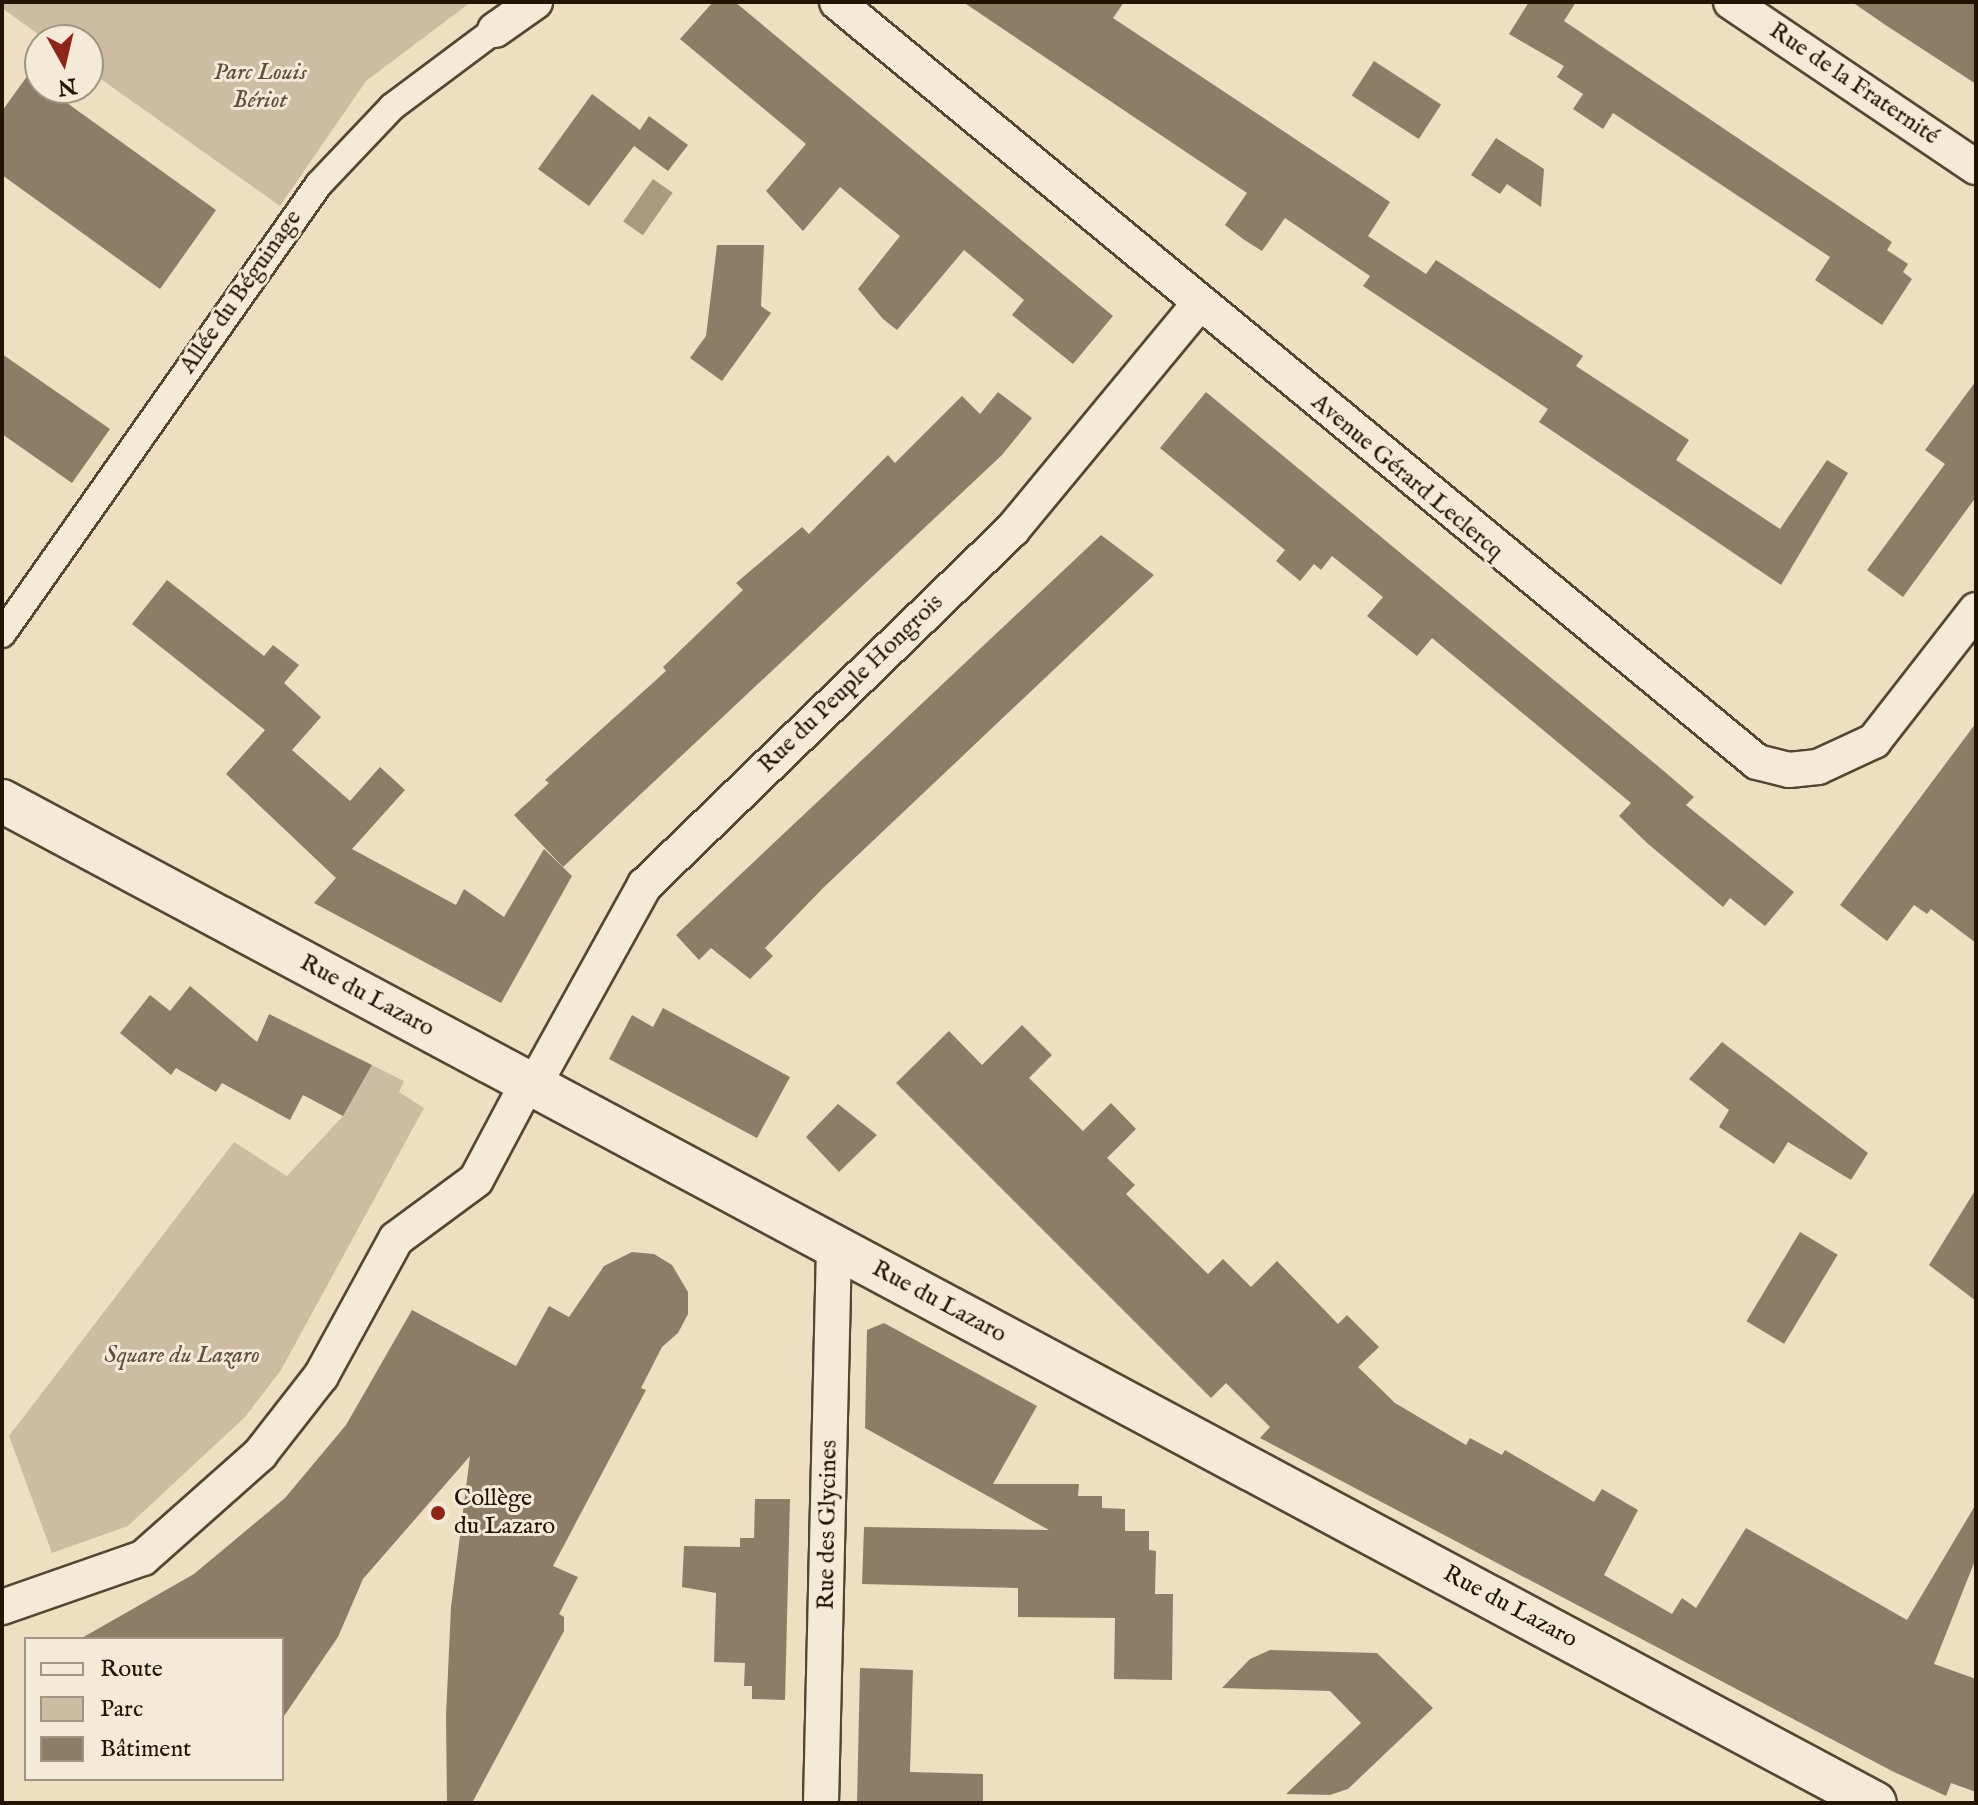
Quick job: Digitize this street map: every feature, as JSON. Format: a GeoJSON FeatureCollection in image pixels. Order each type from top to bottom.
{"type":"FeatureCollection","features":[{"type":"Feature","properties":{"kind":"street","name":"Allée du Béguinage"},"geometry":{"type":"LineString","coordinates":[[2,634],[311,194],[392,107],[535,2]]}},
{"type":"Feature","properties":{"kind":"street","name":"Avenue Gérard Leclercq"},"geometry":{"type":"LineString","coordinates":[[837,2],[1757,762],[1789,770],[1818,767],[1874,741],[1976,610]]}},
{"type":"Feature","properties":{"kind":"street","name":"Rue de la Fraternité"},"geometry":{"type":"LineString","coordinates":[[1731,2],[1976,167]]}},
{"type":"Feature","properties":{"kind":"street","name":"Rue du Peuple Hongrois"},"geometry":{"type":"LineString","coordinates":[[2,1607],[143,1558],[260,1454],[321,1376],[396,1239],[476,1180],[645,885],[1012,530],[1199,304]]}},
{"type":"Feature","properties":{"kind":"street","name":"Rue du Lazaro"},"geometry":{"type":"LineString","coordinates":[[2,801],[1875,1803]]}},
{"type":"Feature","properties":{"kind":"street","name":"Rue des Glycines"},"geometry":{"type":"LineString","coordinates":[[821,1803],[834,1247]]}},
{"type":"Feature","properties":{"kind":"green space","name":"Parc Louis Bériot"},"geometry":{"type":"Polygon","coordinates":[[[2,2],[471,2],[366,81],[280,206],[104,81],[104,24],[24,24],[2,8],[2,2]]]}},
{"type":"Feature","properties":{"kind":"green space","name":"Square du Lazaro"},"geometry":{"type":"Polygon","coordinates":[[[372,1065],[404,1081],[399,1092],[424,1108],[281,1370],[245,1417],[128,1526],[52,1553],[9,1436],[234,1142],[287,1176],[343,1116],[372,1065]]]}},
{"type":"Feature","properties":{"kind":"shaded area"},"geometry":{"type":"Polygon","coordinates":[[[653,179],[673,193],[643,235],[623,222],[653,179]]]}},
{"type":"Feature","properties":{"kind":"building"},"geometry":{"type":"Polygon","coordinates":[[[713,2],[735,2],[1113,316],[1073,364],[1012,315],[1024,300],[964,250],[897,330],[883,319],[858,289],[900,236],[840,187],[803,231],[766,191],[806,144],[680,39],[713,2]]]}},
{"type":"Feature","properties":{"kind":"building"},"geometry":{"type":"Polygon","coordinates":[[[963,2],[1124,2],[1113,18],[1390,202],[1368,236],[1426,274],[1436,260],[1583,356],[1576,366],[1689,440],[1676,460],[1780,529],[1827,460],[1848,473],[1781,585],[1539,422],[1548,409],[1363,286],[1370,276],[1285,218],[1262,251],[1243,239],[1225,225],[1247,193],[963,2]]]}},
{"type":"Feature","properties":{"kind":"building"},"geometry":{"type":"Polygon","coordinates":[[[1529,2],[1576,2],[1564,21],[1892,242],[1887,250],[1908,264],[1903,272],[1912,279],[1882,325],[1815,280],[1830,257],[1613,113],[1603,129],[1573,109],[1583,94],[1557,77],[1564,66],[1509,34],[1529,2]]]}},
{"type":"Feature","properties":{"kind":"building"},"geometry":{"type":"Polygon","coordinates":[[[1852,2],[1976,2],[1976,84],[1887,26],[1852,2]]]}},
{"type":"Feature","properties":{"kind":"building"},"geometry":{"type":"Polygon","coordinates":[[[1374,61],[1441,105],[1419,139],[1352,95],[1374,61]]]}},
{"type":"Feature","properties":{"kind":"building"},"geometry":{"type":"Polygon","coordinates":[[[24,81],[24,104],[68,104],[216,210],[160,289],[2,175],[2,111],[24,81]]]}},
{"type":"Feature","properties":{"kind":"building"},"geometry":{"type":"Polygon","coordinates":[[[592,94],[640,130],[649,116],[688,145],[668,171],[634,146],[589,206],[538,169],[592,94]]]}},
{"type":"Feature","properties":{"kind":"building"},"geometry":{"type":"Polygon","coordinates":[[[1496,138],[1544,169],[1541,207],[1507,184],[1500,194],[1471,175],[1496,138]]]}},
{"type":"Feature","properties":{"kind":"building"},"geometry":{"type":"Polygon","coordinates":[[[717,245],[764,245],[761,306],[771,313],[722,381],[690,358],[706,336],[717,245]]]}},
{"type":"Feature","properties":{"kind":"building"},"geometry":{"type":"Polygon","coordinates":[[[2,354],[110,429],[72,483],[2,434],[2,354]]]}},
{"type":"Feature","properties":{"kind":"building"},"geometry":{"type":"Polygon","coordinates":[[[1976,381],[1976,497],[1903,597],[1867,570],[1945,464],[1925,450],[1976,381]]]}},
{"type":"Feature","properties":{"kind":"building"},"geometry":{"type":"Polygon","coordinates":[[[998,392],[1032,418],[1002,455],[563,867],[514,815],[549,783],[545,780],[666,671],[663,667],[743,590],[736,583],[802,527],[809,534],[888,455],[895,463],[962,396],[980,414],[998,392]]]}},
{"type":"Feature","properties":{"kind":"building"},"geometry":{"type":"Polygon","coordinates":[[[1206,392],[1665,772],[1694,797],[1686,805],[1794,892],[1765,926],[1730,898],[1723,907],[1647,843],[1619,816],[1631,803],[1432,638],[1417,656],[1367,616],[1383,597],[1332,556],[1321,570],[1314,564],[1300,581],[1276,561],[1285,550],[1160,448],[1206,392]]]}},
{"type":"Feature","properties":{"kind":"building"},"geometry":{"type":"Polygon","coordinates":[[[1101,535],[1154,575],[823,888],[765,948],[773,956],[750,979],[711,948],[699,960],[676,935],[1101,535]]]}},
{"type":"Feature","properties":{"kind":"building"},"geometry":{"type":"Polygon","coordinates":[[[167,580],[264,656],[273,645],[299,665],[284,683],[321,717],[292,750],[350,801],[380,767],[405,790],[352,849],[456,905],[464,889],[504,917],[544,849],[572,876],[501,1003],[314,903],[336,878],[226,774],[265,730],[132,624],[167,580]]]}},
{"type":"Feature","properties":{"kind":"building"},"geometry":{"type":"Polygon","coordinates":[[[1976,723],[1976,943],[1931,909],[1927,914],[1914,905],[1887,941],[1840,905],[1976,723]]]}},
{"type":"Feature","properties":{"kind":"building"},"geometry":{"type":"Polygon","coordinates":[[[190,986],[257,1042],[269,1014],[372,1065],[343,1116],[303,1095],[290,1120],[222,1083],[216,1092],[176,1068],[171,1075],[120,1033],[150,995],[170,1011],[190,986]]]}},
{"type":"Feature","properties":{"kind":"building"},"geometry":{"type":"Polygon","coordinates":[[[663,1008],[790,1077],[757,1138],[609,1059],[632,1015],[653,1027],[663,1008]]]}},
{"type":"Feature","properties":{"kind":"building"},"geometry":{"type":"Polygon","coordinates":[[[1022,1025],[1052,1055],[1029,1078],[1083,1131],[1111,1103],[1136,1129],[1107,1158],[1135,1185],[1126,1194],[1208,1274],[1223,1259],[1251,1287],[1277,1261],[1338,1324],[1347,1315],[1379,1347],[1358,1367],[1395,1403],[1466,1445],[1470,1438],[1502,1455],[1505,1450],[1594,1502],[1602,1489],[1638,1510],[1604,1575],[1672,1614],[1682,1598],[1696,1608],[1746,1528],[1907,1620],[1976,1504],[1976,1558],[1934,1664],[1976,1679],[1976,1792],[1951,1783],[1946,1796],[1892,1771],[1260,1438],[1270,1427],[1226,1383],[1211,1398],[896,1083],[949,1031],[982,1065],[1022,1025]]]}},
{"type":"Feature","properties":{"kind":"building"},"geometry":{"type":"Polygon","coordinates":[[[1722,1042],[1868,1153],[1851,1180],[1788,1142],[1774,1164],[1719,1127],[1729,1110],[1689,1079],[1722,1042]]]}},
{"type":"Feature","properties":{"kind":"building"},"geometry":{"type":"Polygon","coordinates":[[[838,1104],[877,1135],[839,1172],[806,1137],[838,1104]]]}},
{"type":"Feature","properties":{"kind":"building"},"geometry":{"type":"Polygon","coordinates":[[[1976,1189],[1976,1301],[1929,1265],[1976,1189]]]}},
{"type":"Feature","properties":{"kind":"building"},"geometry":{"type":"Polygon","coordinates":[[[1800,1232],[1838,1255],[1784,1344],[1746,1321],[1800,1232]]]}},
{"type":"Feature","properties":{"kind":"building"},"geometry":{"type":"Polygon","coordinates":[[[632,1252],[654,1254],[672,1265],[688,1292],[688,1314],[678,1333],[662,1347],[641,1388],[646,1390],[553,1566],[578,1577],[559,1614],[564,1617],[564,1631],[472,1803],[447,1803],[446,1715],[451,1607],[470,1456],[363,1579],[338,1637],[284,1716],[284,1637],[84,1637],[194,1574],[285,1498],[346,1425],[412,1310],[516,1366],[549,1306],[569,1317],[604,1266],[632,1252]]]}},
{"type":"Feature","properties":{"kind":"building"},"geometry":{"type":"Polygon","coordinates":[[[884,1323],[1037,1406],[993,1484],[1079,1484],[1078,1496],[1102,1496],[1102,1508],[1125,1509],[1125,1531],[1149,1531],[1149,1550],[1156,1551],[1155,1594],[1173,1594],[1172,1680],[1114,1679],[1115,1618],[1018,1617],[1018,1588],[862,1584],[864,1527],[1049,1530],[865,1428],[867,1330],[884,1323]]]}},
{"type":"Feature","properties":{"kind":"building"},"geometry":{"type":"Polygon","coordinates":[[[755,1499],[790,1499],[785,1700],[752,1699],[752,1686],[744,1686],[745,1663],[714,1662],[716,1593],[682,1587],[684,1546],[740,1547],[740,1538],[754,1538],[755,1499]]]}},
{"type":"Feature","properties":{"kind":"building"},"geometry":{"type":"Polygon","coordinates":[[[1270,1650],[1377,1653],[1433,1708],[1348,1789],[1330,1795],[1286,1794],[1361,1723],[1330,1691],[1222,1688],[1250,1659],[1270,1650]]]}},
{"type":"Feature","properties":{"kind":"building"},"geometry":{"type":"Polygon","coordinates":[[[860,1668],[913,1670],[910,1772],[983,1774],[983,1803],[857,1803],[860,1668]]]}},
{"type":"Feature","properties":{"kind":"place","name":"Collège du Lazaro"},"geometry":{"type":"Point","coordinates":[438,1513]}}]}
